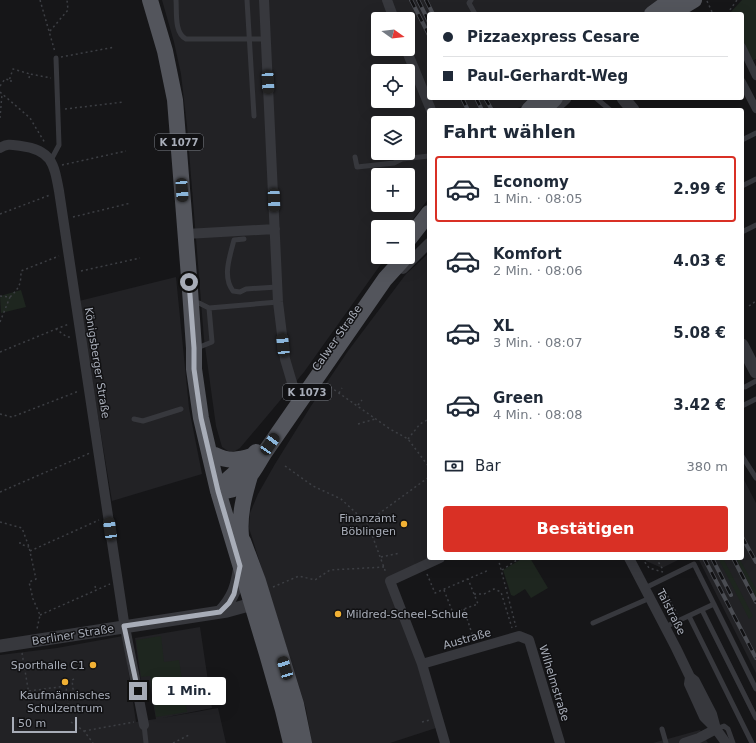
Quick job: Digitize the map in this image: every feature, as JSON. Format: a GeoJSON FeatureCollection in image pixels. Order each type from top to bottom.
{"type":"FeatureCollection","features":[{"type":"Feature","properties":{"kind":"main road","name":"K 1077"},"geometry":{"type":"LineString","coordinates":[[150,0],[162,38],[172,84],[190,234],[190,303],[196,392],[201,418],[222,489],[231,515],[241,536],[263,598],[296,704],[304,743]]}},
{"type":"Feature","properties":{"kind":"main road"},"geometry":{"type":"LineString","coordinates":[[656,12],[668,6],[694,0]]}},
{"type":"Feature","properties":{"kind":"main road"},"geometry":{"type":"LineString","coordinates":[[533,108],[545,103]]}},
{"type":"Feature","properties":{"kind":"main road"},"geometry":{"type":"LineString","coordinates":[[415,231],[427,216]]}},
{"type":"Feature","properties":{"kind":"main road"},"geometry":{"type":"LineString","coordinates":[[415,246],[427,233]]}},
{"type":"Feature","properties":{"kind":"main road","name":"Calwer Straße"},"geometry":{"type":"LineString","coordinates":[[222,489],[244,466],[300,392],[390,264]]}},
{"type":"Feature","properties":{"kind":"main road","name":"Calwer Straße"},"geometry":{"type":"LineString","coordinates":[[222,489],[235,489],[242,485],[250,476],[385,279],[399,264]]}},
{"type":"Feature","properties":{"kind":"main road","name":"K 1077"},"geometry":{"type":"LineString","coordinates":[[194,348],[222,489],[240,566],[263,598],[283,710],[291,743]]}},
{"type":"Feature","properties":{"kind":"main road"},"geometry":{"type":"LineString","coordinates":[[215,455],[228,460],[242,459],[252,456]]}},
{"type":"Feature","properties":{"kind":"main road","name":"K 1073"},"geometry":{"type":"LineString","coordinates":[[241,536],[240,522],[242,502],[250,476]]}},
{"type":"Feature","properties":{"kind":"street"},"geometry":{"type":"LineString","coordinates":[[264,0],[278,302],[284,359],[293,386],[300,392]]}},
{"type":"Feature","properties":{"kind":"street"},"geometry":{"type":"LineString","coordinates":[[387,0],[392,12]]}},
{"type":"Feature","properties":{"kind":"street"},"geometry":{"type":"LineString","coordinates":[[744,51],[756,76]]}},
{"type":"Feature","properties":{"kind":"street"},"geometry":{"type":"LineString","coordinates":[[409,56],[430,108]]}},
{"type":"Feature","properties":{"kind":"street"},"geometry":{"type":"LineString","coordinates":[[744,86],[756,109]]}},
{"type":"Feature","properties":{"kind":"street"},"geometry":{"type":"LineString","coordinates":[[545,103],[558,100]]}},
{"type":"Feature","properties":{"kind":"street"},"geometry":{"type":"LineString","coordinates":[[624,100],[631,108]]}},
{"type":"Feature","properties":{"kind":"street"},"geometry":{"type":"LineString","coordinates":[[0,148],[6,144],[35,148],[52,163]]}},
{"type":"Feature","properties":{"kind":"street","name":"Königsberger Straße"},"geometry":{"type":"LineString","coordinates":[[52,163],[59,191],[124,626],[144,723]]}},
{"type":"Feature","properties":{"kind":"street"},"geometry":{"type":"LineString","coordinates":[[190,234],[275,229]]}},
{"type":"Feature","properties":{"kind":"street","name":"Calwer Straße"},"geometry":{"type":"LineString","coordinates":[[365,308],[373,304],[389,283],[427,245]]}},
{"type":"Feature","properties":{"kind":"street"},"geometry":{"type":"LineString","coordinates":[[744,349],[755,368]]}},
{"type":"Feature","properties":{"kind":"street"},"geometry":{"type":"LineString","coordinates":[[435,560],[390,581],[422,664],[445,743]]}},
{"type":"Feature","properties":{"kind":"street","name":"Talstraße"},"geometry":{"type":"LineString","coordinates":[[629,560],[690,677],[695,681],[712,714],[716,729],[726,743]]}},
{"type":"Feature","properties":{"kind":"street"},"geometry":{"type":"LineString","coordinates":[[220,612],[229,603],[234,594],[240,566]]}},
{"type":"Feature","properties":{"kind":"street","name":"Berliner Straße"},"geometry":{"type":"LineString","coordinates":[[0,646],[220,612],[263,598]]}},
{"type":"Feature","properties":{"kind":"street","name":"Austraße"},"geometry":{"type":"LineString","coordinates":[[422,664],[517,637]]}},
{"type":"Feature","properties":{"kind":"street","name":"Wilhelmstraße"},"geometry":{"type":"LineString","coordinates":[[517,637],[529,640],[560,743]]}},
{"type":"Feature","properties":{"kind":"street"},"geometry":{"type":"LineString","coordinates":[[684,743],[699,738],[716,729]]}},
{"type":"Feature","properties":{"kind":"lane"},"geometry":{"type":"LineString","coordinates":[[176,0],[178,29],[182,37],[186,39],[266,39]]}},
{"type":"Feature","properties":{"kind":"lane"},"geometry":{"type":"LineString","coordinates":[[247,0],[248,39],[254,116]]}},
{"type":"Feature","properties":{"kind":"lane"},"geometry":{"type":"LineString","coordinates":[[471,0],[469,3],[474,12]]}},
{"type":"Feature","properties":{"kind":"lane"},"geometry":{"type":"LineString","coordinates":[[52,163],[59,145],[56,58]]}},
{"type":"Feature","properties":{"kind":"lane"},"geometry":{"type":"LineString","coordinates":[[598,100],[608,108]]}},
{"type":"Feature","properties":{"kind":"lane"},"geometry":{"type":"LineString","coordinates":[[744,139],[756,133]]}},
{"type":"Feature","properties":{"kind":"lane"},"geometry":{"type":"LineString","coordinates":[[355,157],[357,168],[394,163],[402,159],[427,156]]}},
{"type":"Feature","properties":{"kind":"lane"},"geometry":{"type":"LineString","coordinates":[[744,185],[756,179]]}},
{"type":"Feature","properties":{"kind":"lane"},"geometry":{"type":"LineString","coordinates":[[744,231],[756,225]]}},
{"type":"Feature","properties":{"kind":"lane"},"geometry":{"type":"LineString","coordinates":[[244,239],[234,240],[228,263],[228,285],[233,290],[240,292],[246,289],[277,287]]}},
{"type":"Feature","properties":{"kind":"lane"},"geometry":{"type":"LineString","coordinates":[[190,303],[199,303],[209,308],[278,302]]}},
{"type":"Feature","properties":{"kind":"lane"},"geometry":{"type":"LineString","coordinates":[[194,348],[212,342],[209,308]]}},
{"type":"Feature","properties":{"kind":"lane"},"geometry":{"type":"LineString","coordinates":[[745,387],[756,381]]}},
{"type":"Feature","properties":{"kind":"lane"},"geometry":{"type":"LineString","coordinates":[[744,405],[756,399]]}},
{"type":"Feature","properties":{"kind":"lane"},"geometry":{"type":"LineString","coordinates":[[134,419],[142,421],[181,409]]}},
{"type":"Feature","properties":{"kind":"lane"},"geometry":{"type":"LineString","coordinates":[[744,459],[756,478]]}},
{"type":"Feature","properties":{"kind":"lane"},"geometry":{"type":"LineString","coordinates":[[645,588],[694,564],[756,689]]}},
{"type":"Feature","properties":{"kind":"lane"},"geometry":{"type":"LineString","coordinates":[[593,623],[650,598]]}},
{"type":"Feature","properties":{"kind":"lane"},"geometry":{"type":"LineString","coordinates":[[665,628],[714,604]]}},
{"type":"Feature","properties":{"kind":"lane"},"geometry":{"type":"LineString","coordinates":[[702,610],[756,718]]}},
{"type":"Feature","properties":{"kind":"lane"},"geometry":{"type":"LineString","coordinates":[[689,616],[752,743]]}},
{"type":"Feature","properties":{"kind":"lane"},"geometry":{"type":"LineString","coordinates":[[144,723],[146,743]]}},
{"type":"Feature","properties":{"kind":"lane"},"geometry":{"type":"LineString","coordinates":[[716,729],[724,726],[728,729],[733,743]]}},
{"type":"Feature","properties":{"kind":"lane"},"geometry":{"type":"LineString","coordinates":[[662,729],[666,743]]}},
{"type":"Feature","properties":{"kind":"path"},"geometry":{"type":"LineString","coordinates":[[40,0],[56,58],[114,47]]}},
{"type":"Feature","properties":{"kind":"path"},"geometry":{"type":"LineString","coordinates":[[50,32],[68,10],[66,0]]}},
{"type":"Feature","properties":{"kind":"path"},"geometry":{"type":"LineString","coordinates":[[706,0],[712,12]]}},
{"type":"Feature","properties":{"kind":"path"},"geometry":{"type":"LineString","coordinates":[[728,12],[737,0]]}},
{"type":"Feature","properties":{"kind":"path"},"geometry":{"type":"LineString","coordinates":[[10,81],[13,70],[56,79]]}},
{"type":"Feature","properties":{"kind":"path"},"geometry":{"type":"LineString","coordinates":[[29,78],[30,74]]}},
{"type":"Feature","properties":{"kind":"path"},"geometry":{"type":"LineString","coordinates":[[0,86],[5,79],[12,81]]}},
{"type":"Feature","properties":{"kind":"path"},"geometry":{"type":"LineString","coordinates":[[0,118],[1,93]]}},
{"type":"Feature","properties":{"kind":"path"},"geometry":{"type":"LineString","coordinates":[[1,93],[30,118],[41,136]]}},
{"type":"Feature","properties":{"kind":"path"},"geometry":{"type":"LineString","coordinates":[[57,110],[124,102]]}},
{"type":"Feature","properties":{"kind":"path"},"geometry":{"type":"LineString","coordinates":[[52,163],[126,151]]}},
{"type":"Feature","properties":{"kind":"path"},"geometry":{"type":"LineString","coordinates":[[0,214],[59,191]]}},
{"type":"Feature","properties":{"kind":"path"},"geometry":{"type":"LineString","coordinates":[[63,220],[131,203]]}},
{"type":"Feature","properties":{"kind":"path"},"geometry":{"type":"LineString","coordinates":[[0,322],[10,297],[18,289],[21,280],[21,271],[68,252]]}},
{"type":"Feature","properties":{"kind":"path"},"geometry":{"type":"LineString","coordinates":[[71,274],[140,258]]}},
{"type":"Feature","properties":{"kind":"path"},"geometry":{"type":"LineString","coordinates":[[0,296],[10,297]]}},
{"type":"Feature","properties":{"kind":"path"},"geometry":{"type":"LineString","coordinates":[[749,306],[756,302]]}},
{"type":"Feature","properties":{"kind":"path"},"geometry":{"type":"LineString","coordinates":[[0,352],[78,320]]}},
{"type":"Feature","properties":{"kind":"path"},"geometry":{"type":"LineString","coordinates":[[56,329],[67,336],[81,338]]}},
{"type":"Feature","properties":{"kind":"path"},"geometry":{"type":"LineString","coordinates":[[324,383],[358,405],[390,429],[408,439],[427,464]]}},
{"type":"Feature","properties":{"kind":"path"},"geometry":{"type":"LineString","coordinates":[[0,414],[12,417],[89,387]]}},
{"type":"Feature","properties":{"kind":"path"},"geometry":{"type":"LineString","coordinates":[[339,393],[342,388]]}},
{"type":"Feature","properties":{"kind":"path"},"geometry":{"type":"LineString","coordinates":[[358,405],[362,400]]}},
{"type":"Feature","properties":{"kind":"path"},"geometry":{"type":"LineString","coordinates":[[358,424],[376,419]]}},
{"type":"Feature","properties":{"kind":"path"},"geometry":{"type":"LineString","coordinates":[[408,439],[420,424],[427,420]]}},
{"type":"Feature","properties":{"kind":"path"},"geometry":{"type":"LineString","coordinates":[[0,492],[98,448]]}},
{"type":"Feature","properties":{"kind":"path"},"geometry":{"type":"LineString","coordinates":[[285,466],[312,486],[341,499],[366,523],[390,581]]}},
{"type":"Feature","properties":{"kind":"path"},"geometry":{"type":"LineString","coordinates":[[366,523],[427,477]]}},
{"type":"Feature","properties":{"kind":"path"},"geometry":{"type":"LineString","coordinates":[[30,550],[108,516]]}},
{"type":"Feature","properties":{"kind":"path"},"geometry":{"type":"LineString","coordinates":[[0,522],[22,528],[30,550],[36,579],[29,582],[33,599],[40,615],[36,633]]}},
{"type":"Feature","properties":{"kind":"path"},"geometry":{"type":"LineString","coordinates":[[20,542],[20,544],[29,547]]}},
{"type":"Feature","properties":{"kind":"path"},"geometry":{"type":"LineString","coordinates":[[381,557],[400,553]]}},
{"type":"Feature","properties":{"kind":"path"},"geometry":{"type":"LineString","coordinates":[[499,560],[517,637]]}},
{"type":"Feature","properties":{"kind":"path"},"geometry":{"type":"LineString","coordinates":[[502,570],[517,560]]}},
{"type":"Feature","properties":{"kind":"path"},"geometry":{"type":"LineString","coordinates":[[643,560],[649,568],[663,571]]}},
{"type":"Feature","properties":{"kind":"path"},"geometry":{"type":"LineString","coordinates":[[657,560],[666,577]]}},
{"type":"Feature","properties":{"kind":"path"},"geometry":{"type":"LineString","coordinates":[[424,565],[435,594],[489,570]]}},
{"type":"Feature","properties":{"kind":"path"},"geometry":{"type":"LineString","coordinates":[[263,598],[299,576],[315,580],[330,570],[384,567]]}},
{"type":"Feature","properties":{"kind":"path"},"geometry":{"type":"LineString","coordinates":[[441,617],[478,604],[468,579]]}},
{"type":"Feature","properties":{"kind":"path"},"geometry":{"type":"LineString","coordinates":[[659,580],[676,613],[682,620]]}},
{"type":"Feature","properties":{"kind":"path"},"geometry":{"type":"LineString","coordinates":[[40,615],[56,606],[118,581]]}},
{"type":"Feature","properties":{"kind":"path"},"geometry":{"type":"LineString","coordinates":[[95,586],[96,590]]}},
{"type":"Feature","properties":{"kind":"path"},"geometry":{"type":"LineString","coordinates":[[474,594],[484,594],[494,589],[501,592],[517,637]]}},
{"type":"Feature","properties":{"kind":"path"},"geometry":{"type":"LineString","coordinates":[[444,590],[453,613]]}},
{"type":"Feature","properties":{"kind":"path"},"geometry":{"type":"LineString","coordinates":[[464,609],[476,648]]}},
{"type":"Feature","properties":{"kind":"path"},"geometry":{"type":"LineString","coordinates":[[22,652],[32,712]]}},
{"type":"Feature","properties":{"kind":"path"},"geometry":{"type":"LineString","coordinates":[[67,690],[74,689],[72,680],[74,679]]}},
{"type":"Feature","properties":{"kind":"path"},"geometry":{"type":"LineString","coordinates":[[29,691],[66,686],[68,704]]}},
{"type":"Feature","properties":{"kind":"path"},"geometry":{"type":"LineString","coordinates":[[70,722],[84,731],[93,743]]}},
{"type":"Feature","properties":{"kind":"path"},"geometry":{"type":"LineString","coordinates":[[84,731],[144,723]]}},
{"type":"Feature","properties":{"kind":"path"},"geometry":{"type":"LineString","coordinates":[[173,743],[189,735]]}},
{"type":"Feature","properties":{"kind":"shaded area"},"geometry":{"type":"Polygon","coordinates":[[[162,0],[671,0],[655,12],[427,12],[427,100],[536,100],[518,108],[427,108],[427,201],[412,220],[371,220],[371,264],[381,264],[304,372],[240,448],[232,452],[222,447],[216,426],[204,339],[187,126],[181,74],[162,0]]]}},
{"type":"Feature","properties":{"kind":"shaded area"},"geometry":{"type":"Polygon","coordinates":[[[742,0],[756,0],[756,59],[752,61],[744,46],[744,12],[731,12],[742,0]]]}},
{"type":"Feature","properties":{"kind":"shaded area"},"geometry":{"type":"Polygon","coordinates":[[[427,255],[427,559],[387,580],[419,665],[436,728],[390,743],[312,743],[306,709],[249,528],[250,513],[258,494],[275,464],[311,406],[348,351],[406,274],[427,255]]]}},
{"type":"Feature","properties":{"kind":"shaded area"},"geometry":{"type":"Polygon","coordinates":[[[176,277],[189,408],[202,474],[112,501],[79,301],[176,277]]]}},
{"type":"Feature","properties":{"kind":"shaded area"},"geometry":{"type":"Polygon","coordinates":[[[21,290],[26,307],[1,313],[0,296],[21,290]]]}},
{"type":"Feature","properties":{"kind":"shaded area"},"geometry":{"type":"Polygon","coordinates":[[[744,480],[756,503],[756,673],[699,560],[744,560],[744,480]]]}},
{"type":"Feature","properties":{"kind":"shaded area"},"geometry":{"type":"Polygon","coordinates":[[[520,560],[531,560],[548,588],[531,598],[525,589],[514,596],[511,595],[503,570],[520,560]]]}},
{"type":"Feature","properties":{"kind":"shaded area"},"geometry":{"type":"Polygon","coordinates":[[[645,560],[678,560],[662,568],[645,560]]]}},
{"type":"Feature","properties":{"kind":"shaded area"},"geometry":{"type":"Polygon","coordinates":[[[719,560],[724,560],[753,616],[749,619],[719,560]]]}},
{"type":"Feature","properties":{"kind":"shaded area"},"geometry":{"type":"Polygon","coordinates":[[[737,560],[740,560],[756,589],[756,598],[737,560]]]}},
{"type":"Feature","properties":{"kind":"shaded area","name":"Kaufmännisches Schulzentrum"},"geometry":{"type":"Polygon","coordinates":[[[200,627],[212,708],[162,718],[218,708],[226,743],[0,743],[0,655],[57,648],[123,636],[136,722],[156,719],[149,680],[141,681],[135,638],[200,627]]]}},
{"type":"Feature","properties":{"kind":"shaded area"},"geometry":{"type":"Polygon","coordinates":[[[161,636],[164,662],[179,660],[187,712],[156,717],[150,676],[141,677],[136,640],[161,636]]]}},
{"type":"Feature","properties":{"kind":"shaded area"},"geometry":{"type":"Polygon","coordinates":[[[700,730],[708,743],[653,743],[700,730]]]}},
{"type":"Feature","properties":{"kind":"railway"},"geometry":{"type":"LineString","coordinates":[[411,0],[427,31]]}},
{"type":"Feature","properties":{"kind":"railway"},"geometry":{"type":"LineString","coordinates":[[418,0],[427,18]]}},
{"type":"Feature","properties":{"kind":"railway"},"geometry":{"type":"LineString","coordinates":[[426,0],[432,12]]}},
{"type":"Feature","properties":{"kind":"railway"},"geometry":{"type":"LineString","coordinates":[[463,100],[467,108]]}},
{"type":"Feature","properties":{"kind":"railway"},"geometry":{"type":"LineString","coordinates":[[477,100],[481,108]]}},
{"type":"Feature","properties":{"kind":"railway"},"geometry":{"type":"LineString","coordinates":[[486,100],[491,108]]}},
{"type":"Feature","properties":{"kind":"railway"},"geometry":{"type":"LineString","coordinates":[[744,541],[756,562]]}},
{"type":"Feature","properties":{"kind":"railway"},"geometry":{"type":"LineString","coordinates":[[705,560],[756,658]]}},
{"type":"Feature","properties":{"kind":"railway"},"geometry":{"type":"LineString","coordinates":[[713,560],[731,595]]}},
{"type":"Feature","properties":{"kind":"railway"},"geometry":{"type":"LineString","coordinates":[[734,560],[756,602]]}},
{"type":"Feature","properties":{"kind":"place","name":"Finanzamt Böblingen"},"geometry":{"type":"Point","coordinates":[404,524]}},
{"type":"Feature","properties":{"kind":"place","name":"Mildred-Scheel-Schule"},"geometry":{"type":"Point","coordinates":[338,614]}},
{"type":"Feature","properties":{"kind":"place","name":"Sporthalle C1"},"geometry":{"type":"Point","coordinates":[93,665]}},
{"type":"Feature","properties":{"kind":"place","name":"Kaufmännisches Schulzentrum"},"geometry":{"type":"Point","coordinates":[65,682]}},
{"type":"Feature","properties":{"kind":"route"},"geometry":{"type":"LineString","coordinates":[[138,691],[124,626],[220,612],[229,603],[234,594],[240,566],[218,491],[196,392],[189,282]]}}]}
